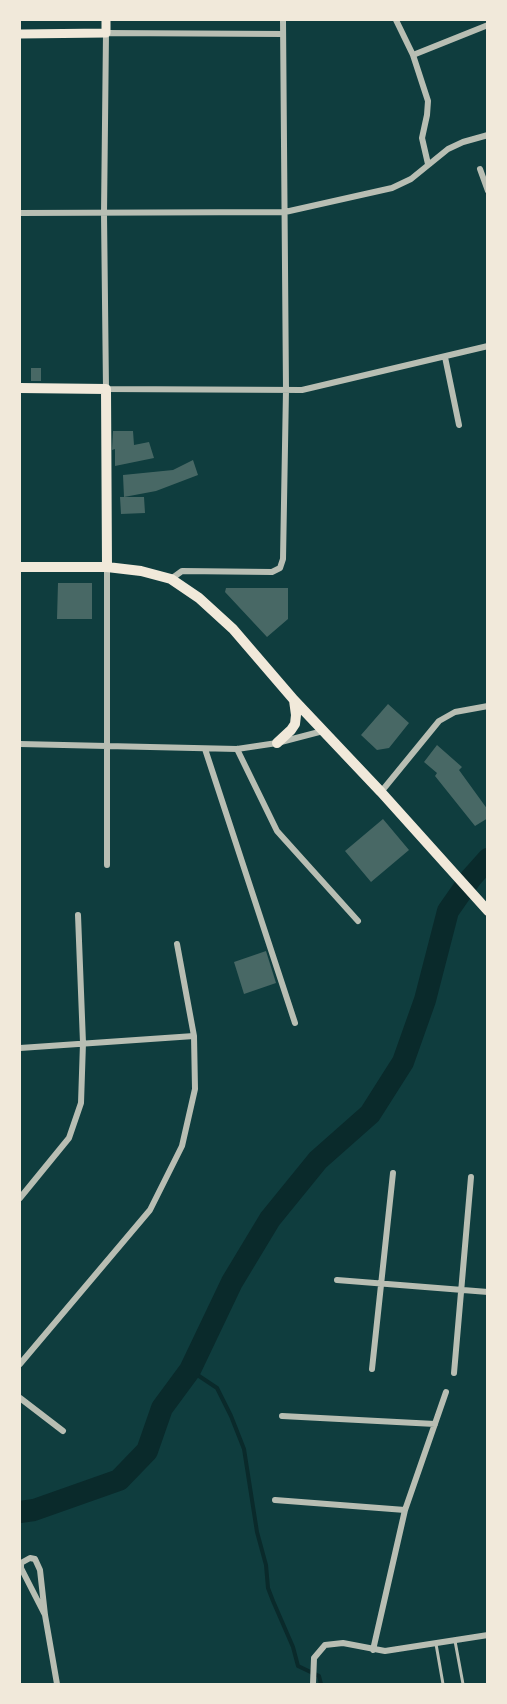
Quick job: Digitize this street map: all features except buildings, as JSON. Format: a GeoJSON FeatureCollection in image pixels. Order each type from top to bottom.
{"type":"FeatureCollection","features":[{"type":"Feature","properties":{"kind":"main road"},"geometry":{"type":"LineString","coordinates":[[20,33],[106,33],[106,20]]}},
{"type":"Feature","properties":{"kind":"main road"},"geometry":{"type":"LineString","coordinates":[[20,388],[106,389],[107,567]]}},
{"type":"Feature","properties":{"kind":"main road"},"geometry":{"type":"LineString","coordinates":[[20,567],[107,567],[141,571],[171,579],[199,598],[233,630],[294,700],[488,911]]}},
{"type":"Feature","properties":{"kind":"main road"},"geometry":{"type":"LineString","coordinates":[[277,743],[295,724],[294,700]]}},
{"type":"Feature","properties":{"kind":"street"},"geometry":{"type":"LineString","coordinates":[[171,579],[182,571],[272,572],[280,567],[283,559],[286,390],[283,20]]}},
{"type":"Feature","properties":{"kind":"street"},"geometry":{"type":"LineString","coordinates":[[396,20],[413,55],[428,101],[422,138],[428,164]]}},
{"type":"Feature","properties":{"kind":"street"},"geometry":{"type":"LineString","coordinates":[[413,55],[488,25]]}},
{"type":"Feature","properties":{"kind":"street"},"geometry":{"type":"LineString","coordinates":[[283,34],[106,33],[104,214],[106,389],[303,390],[488,346]]}},
{"type":"Feature","properties":{"kind":"street"},"geometry":{"type":"LineString","coordinates":[[20,213],[285,212],[392,188],[411,179],[448,149],[488,135]]}},
{"type":"Feature","properties":{"kind":"street"},"geometry":{"type":"LineString","coordinates":[[480,169],[488,191]]}},
{"type":"Feature","properties":{"kind":"street"},"geometry":{"type":"LineString","coordinates":[[445,357],[459,424]]}},
{"type":"Feature","properties":{"kind":"street"},"geometry":{"type":"LineString","coordinates":[[107,567],[107,866]]}},
{"type":"Feature","properties":{"kind":"street"},"geometry":{"type":"LineString","coordinates":[[381,792],[439,721],[455,712],[488,706]]}},
{"type":"Feature","properties":{"kind":"street"},"geometry":{"type":"LineString","coordinates":[[20,744],[237,749],[277,743],[323,731]]}},
{"type":"Feature","properties":{"kind":"street"},"geometry":{"type":"LineString","coordinates":[[205,749],[295,1023]]}},
{"type":"Feature","properties":{"kind":"street"},"geometry":{"type":"LineString","coordinates":[[237,749],[277,831],[358,921]]}},
{"type":"Feature","properties":{"kind":"street"},"geometry":{"type":"LineString","coordinates":[[20,1198],[69,1138],[81,1103],[83,1043],[78,915]]}},
{"type":"Feature","properties":{"kind":"street"},"geometry":{"type":"LineString","coordinates":[[20,1364],[150,1210],[182,1146],[195,1089],[194,1036],[177,944]]}},
{"type":"Feature","properties":{"kind":"street"},"geometry":{"type":"LineString","coordinates":[[20,1048],[194,1036]]}},
{"type":"Feature","properties":{"kind":"street"},"geometry":{"type":"LineString","coordinates":[[372,1369],[393,1173]]}},
{"type":"Feature","properties":{"kind":"street"},"geometry":{"type":"LineString","coordinates":[[454,1373],[471,1178]]}},
{"type":"Feature","properties":{"kind":"street"},"geometry":{"type":"LineString","coordinates":[[337,1280],[488,1292]]}},
{"type":"Feature","properties":{"kind":"street"},"geometry":{"type":"LineString","coordinates":[[373,1650],[405,1510],[446,1392]]}},
{"type":"Feature","properties":{"kind":"street"},"geometry":{"type":"LineString","coordinates":[[20,1398],[63,1431]]}},
{"type":"Feature","properties":{"kind":"street"},"geometry":{"type":"LineString","coordinates":[[282,1416],[435,1424]]}},
{"type":"Feature","properties":{"kind":"street"},"geometry":{"type":"LineString","coordinates":[[275,1500],[405,1510]]}},
{"type":"Feature","properties":{"kind":"street"},"geometry":{"type":"LineString","coordinates":[[45,1615],[21,1568],[21,1563],[30,1558],[35,1559],[39,1564],[57,1684]]}},
{"type":"Feature","properties":{"kind":"street"},"geometry":{"type":"LineString","coordinates":[[313,1684],[314,1658],[325,1646],[343,1643],[385,1651],[488,1635]]}},
{"type":"Feature","properties":{"kind":"lane"},"geometry":{"type":"LineString","coordinates":[[455,1641],[463,1684]]}},
{"type":"Feature","properties":{"kind":"lane"},"geometry":{"type":"LineString","coordinates":[[436,1644],[443,1684]]}},
{"type":"Feature","properties":{"kind":"waterway"},"geometry":{"type":"LineString","coordinates":[[20,1512],[34,1510],[119,1480],[147,1451],[162,1408],[190,1370],[232,1282],[270,1219],[318,1160],[370,1114],[403,1062],[425,1000],[448,911],[471,878],[488,859]]}},
{"type":"Feature","properties":{"kind":"waterway"},"geometry":{"type":"LineString","coordinates":[[190,1370],[217,1388],[231,1416],[244,1449],[257,1532],[266,1565],[268,1588],[293,1647],[298,1666],[319,1676],[321,1684]]}}]}
